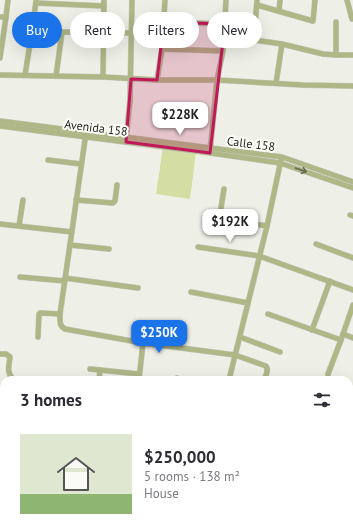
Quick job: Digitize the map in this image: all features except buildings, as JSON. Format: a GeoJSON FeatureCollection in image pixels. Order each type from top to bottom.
{"type":"FeatureCollection","features":[{"type":"Feature","properties":{"kind":"street"},"geometry":{"type":"LineString","coordinates":[[0,58],[3,17],[8,0]]}},
{"type":"Feature","properties":{"kind":"street"},"geometry":{"type":"LineString","coordinates":[[126,140],[131,79],[132,0]]}},
{"type":"Feature","properties":{"kind":"street"},"geometry":{"type":"LineString","coordinates":[[164,12],[165,0]]}},
{"type":"Feature","properties":{"kind":"street"},"geometry":{"type":"LineString","coordinates":[[226,0],[226,12]]}},
{"type":"Feature","properties":{"kind":"street"},"geometry":{"type":"LineString","coordinates":[[279,11],[280,0]]}},
{"type":"Feature","properties":{"kind":"street"},"geometry":{"type":"LineString","coordinates":[[315,0],[313,21],[257,3],[254,40],[282,44],[323,54],[353,55]]}},
{"type":"Feature","properties":{"kind":"street"},"geometry":{"type":"LineString","coordinates":[[347,0],[353,19]]}},
{"type":"Feature","properties":{"kind":"street"},"geometry":{"type":"LineString","coordinates":[[35,12],[36,2],[104,3]]}},
{"type":"Feature","properties":{"kind":"street"},"geometry":{"type":"LineString","coordinates":[[336,22],[336,55]]}},
{"type":"Feature","properties":{"kind":"street"},"geometry":{"type":"LineString","coordinates":[[62,32],[70,32]]}},
{"type":"Feature","properties":{"kind":"street"},"geometry":{"type":"LineString","coordinates":[[125,33],[132,33]]}},
{"type":"Feature","properties":{"kind":"street"},"geometry":{"type":"LineString","coordinates":[[276,84],[282,44]]}},
{"type":"Feature","properties":{"kind":"street"},"geometry":{"type":"LineString","coordinates":[[25,75],[29,48]]}},
{"type":"Feature","properties":{"kind":"street"},"geometry":{"type":"LineString","coordinates":[[56,76],[60,48]]}},
{"type":"Feature","properties":{"kind":"street"},"geometry":{"type":"LineString","coordinates":[[103,77],[104,48]]}},
{"type":"Feature","properties":{"kind":"street"},"geometry":{"type":"LineString","coordinates":[[157,80],[162,48],[223,51]]}},
{"type":"Feature","properties":{"kind":"street"},"geometry":{"type":"LineString","coordinates":[[210,151],[217,80],[223,48]]}},
{"type":"Feature","properties":{"kind":"street"},"geometry":{"type":"LineString","coordinates":[[0,74],[157,80],[217,80],[276,84],[353,86]]}},
{"type":"Feature","properties":{"kind":"street"},"geometry":{"type":"LineString","coordinates":[[0,122],[18,126]]}},
{"type":"Feature","properties":{"kind":"street","name":"Avenida 158"},"geometry":{"type":"LineString","coordinates":[[0,126],[18,126],[126,140]]}},
{"type":"Feature","properties":{"kind":"street"},"geometry":{"type":"LineString","coordinates":[[85,135],[60,314],[61,327],[142,343],[235,355],[266,366],[267,372],[266,376]]}},
{"type":"Feature","properties":{"kind":"street","name":"Calle 158"},"geometry":{"type":"LineString","coordinates":[[126,140],[281,160],[353,182]]}},
{"type":"Feature","properties":{"kind":"street"},"geometry":{"type":"LineString","coordinates":[[48,160],[81,164]]}},
{"type":"Feature","properties":{"kind":"street"},"geometry":{"type":"LineString","coordinates":[[230,376],[267,226],[281,160],[353,188]]}},
{"type":"Feature","properties":{"kind":"street"},"geometry":{"type":"LineString","coordinates":[[76,200],[113,203],[115,201],[117,185]]}},
{"type":"Feature","properties":{"kind":"street"},"geometry":{"type":"LineString","coordinates":[[224,189],[220,214],[222,218],[267,226]]}},
{"type":"Feature","properties":{"kind":"street"},"geometry":{"type":"LineString","coordinates":[[20,226],[23,200]]}},
{"type":"Feature","properties":{"kind":"street"},"geometry":{"type":"LineString","coordinates":[[0,224],[72,232]]}},
{"type":"Feature","properties":{"kind":"street"},"geometry":{"type":"LineString","coordinates":[[316,244],[353,258]]}},
{"type":"Feature","properties":{"kind":"street"},"geometry":{"type":"LineString","coordinates":[[70,245],[108,249]]}},
{"type":"Feature","properties":{"kind":"street"},"geometry":{"type":"LineString","coordinates":[[198,247],[259,256],[353,290]]}},
{"type":"Feature","properties":{"kind":"street"},"geometry":{"type":"LineString","coordinates":[[20,277],[138,288]]}},
{"type":"Feature","properties":{"kind":"street"},"geometry":{"type":"LineString","coordinates":[[312,330],[330,281]]}},
{"type":"Feature","properties":{"kind":"street"},"geometry":{"type":"LineString","coordinates":[[191,292],[248,303]]}},
{"type":"Feature","properties":{"kind":"street"},"geometry":{"type":"LineString","coordinates":[[328,376],[352,308]]}},
{"type":"Feature","properties":{"kind":"street"},"geometry":{"type":"LineString","coordinates":[[38,337],[38,314],[60,314]]}},
{"type":"Feature","properties":{"kind":"street"},"geometry":{"type":"LineString","coordinates":[[268,314],[341,340]]}},
{"type":"Feature","properties":{"kind":"street"},"geometry":{"type":"LineString","coordinates":[[343,334],[353,338]]}},
{"type":"Feature","properties":{"kind":"street"},"geometry":{"type":"LineString","coordinates":[[240,337],[280,352]]}},
{"type":"Feature","properties":{"kind":"street"},"geometry":{"type":"LineString","coordinates":[[139,376],[142,343]]}},
{"type":"Feature","properties":{"kind":"street"},"geometry":{"type":"LineString","coordinates":[[0,354],[6,354],[10,357],[10,376]]}},
{"type":"Feature","properties":{"kind":"street"},"geometry":{"type":"LineString","coordinates":[[90,368],[133,376]]}},
{"type":"Feature","properties":{"kind":"street"},"geometry":{"type":"LineString","coordinates":[[99,376],[100,370]]}},
{"type":"Feature","properties":{"kind":"highlighted area"},"geometry":{"type":"Polygon","coordinates":[[[164,22],[225,24],[210,153],[126,142],[131,79],[157,80],[164,22]]]}},
{"type":"Feature","properties":{"kind":"green space"},"geometry":{"type":"Polygon","coordinates":[[[163,147],[196,152],[190,199],[156,194],[163,147]]]}}]}
